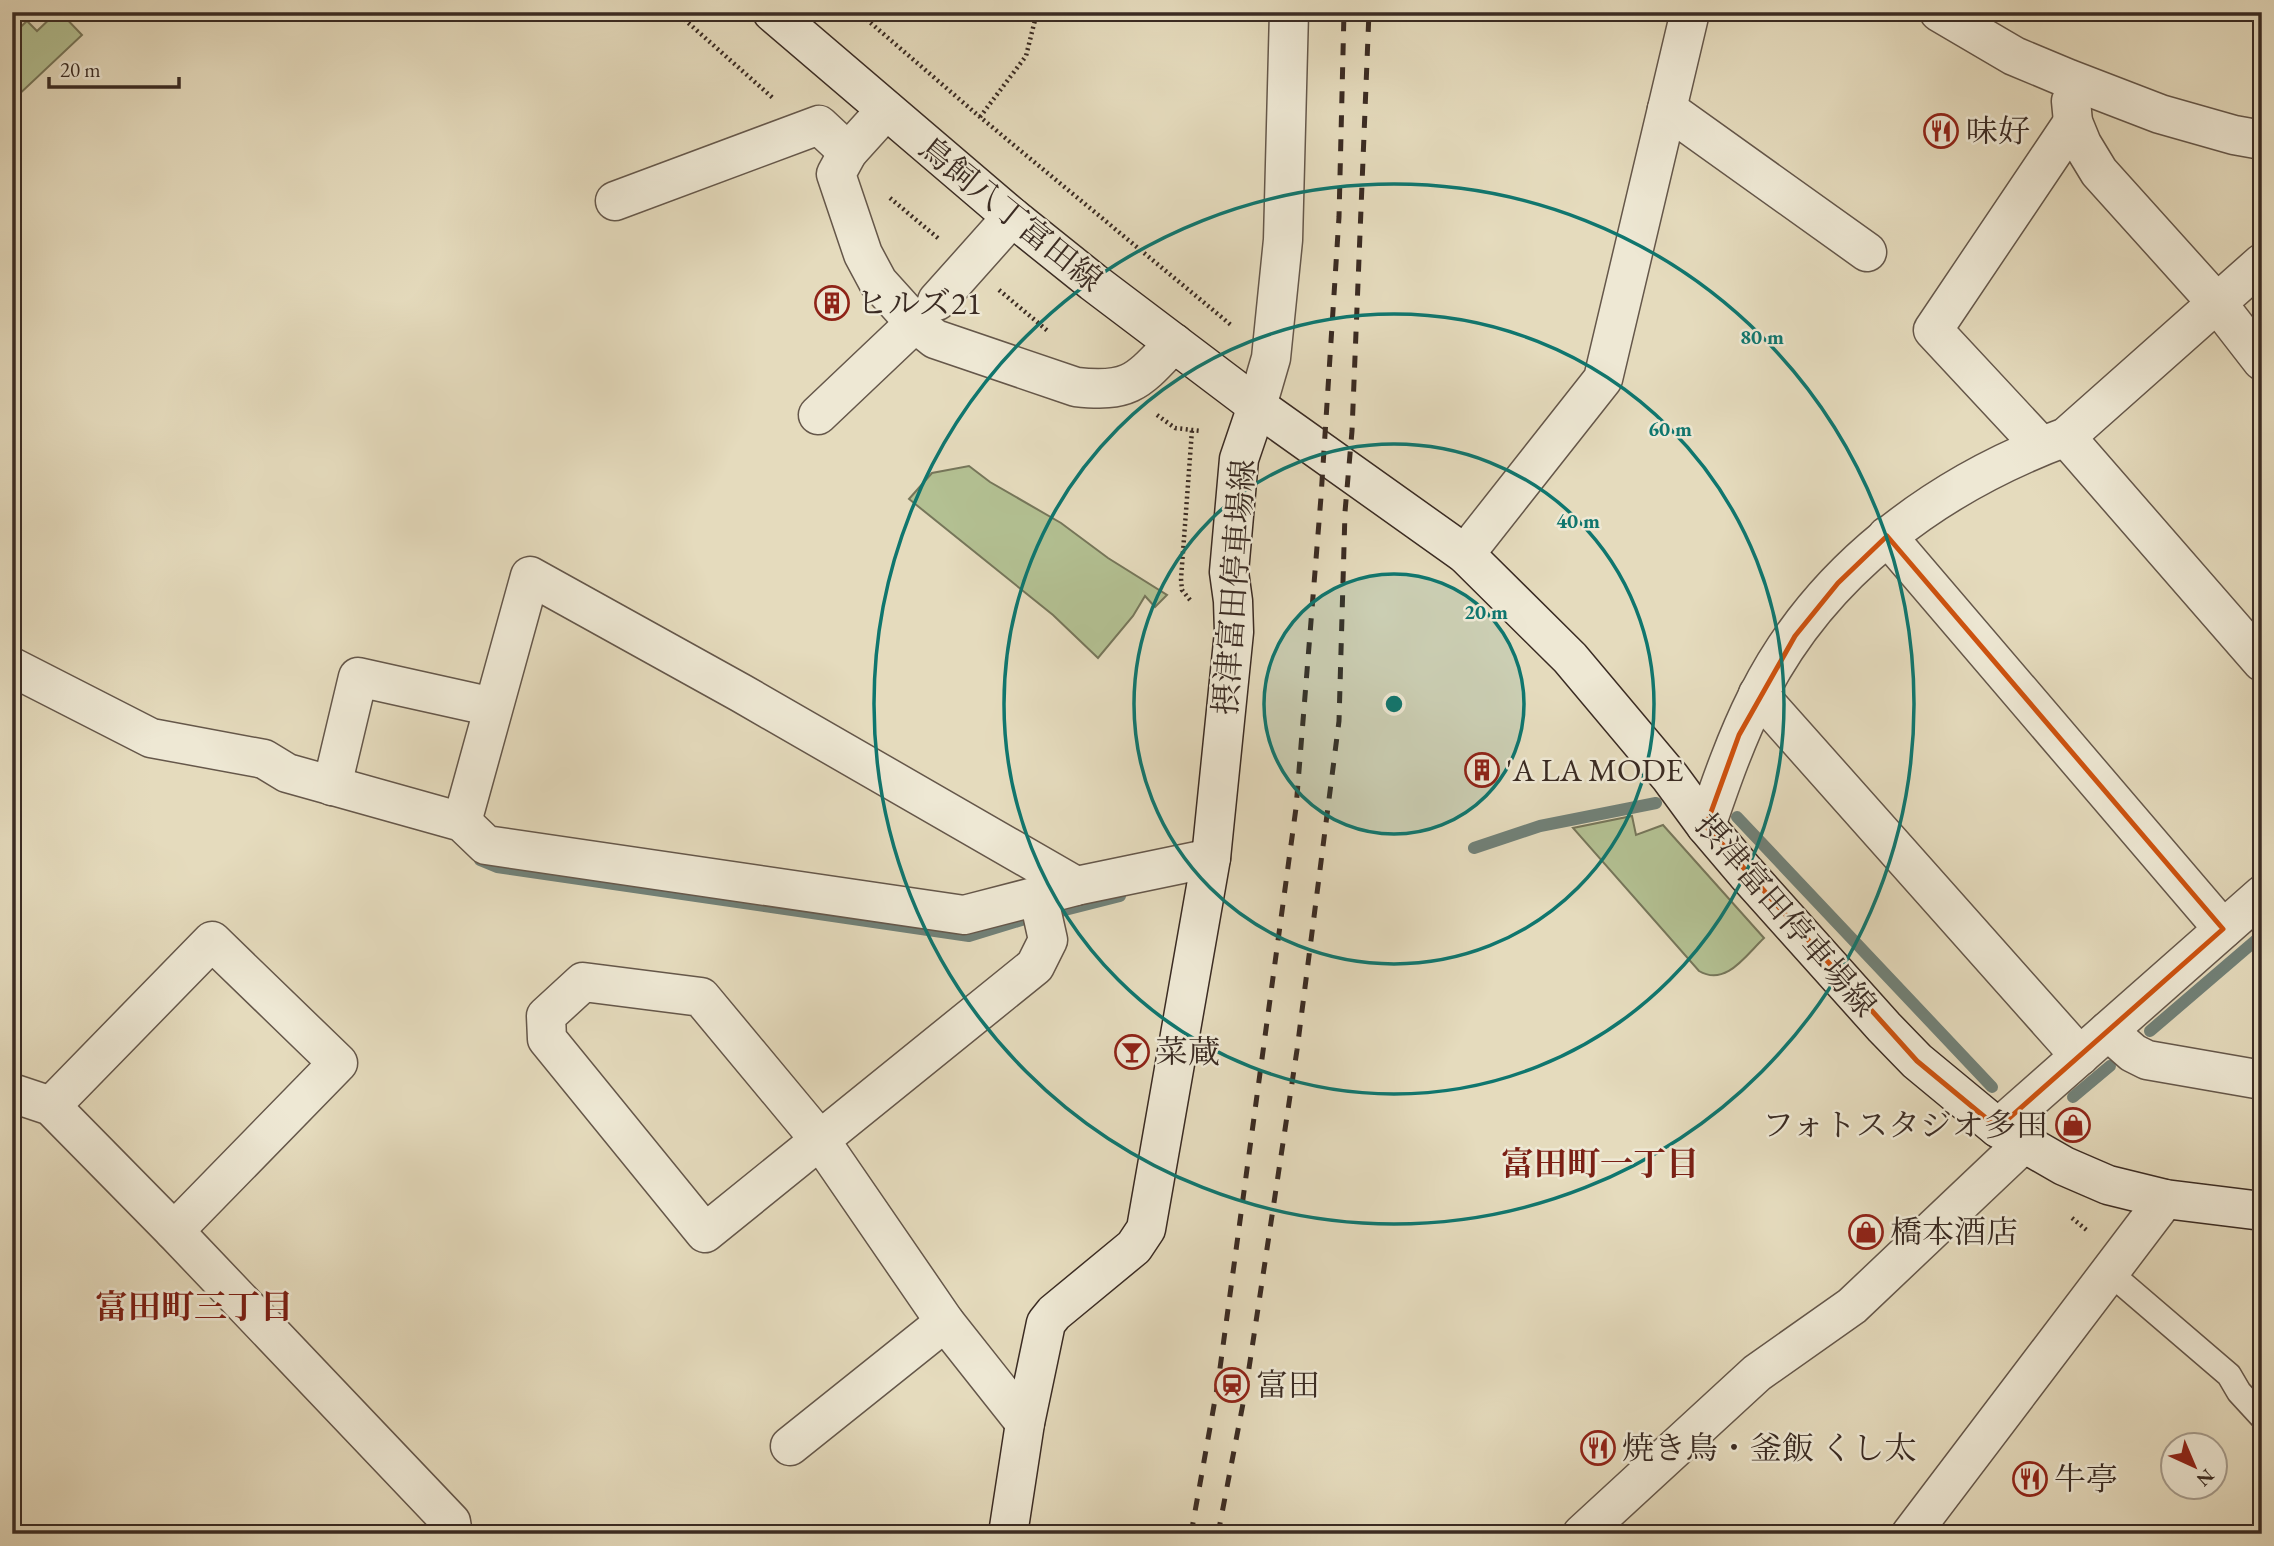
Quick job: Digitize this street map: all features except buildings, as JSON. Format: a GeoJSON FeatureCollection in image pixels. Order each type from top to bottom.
{"type":"FeatureCollection","features":[{"type":"Feature","properties":{"kind":"street","name":"鳥飼八丁富田線"},"geometry":{"type":"LineString","coordinates":[[772,12],[1012,217],[1257,406]]}},
{"type":"Feature","properties":{"kind":"street"},"geometry":{"type":"LineString","coordinates":[[1257,406],[1271,358],[1283,240],[1289,12]]}},
{"type":"Feature","properties":{"kind":"street"},"geometry":{"type":"LineString","coordinates":[[1465,554],[1603,379],[1690,12]]}},
{"type":"Feature","properties":{"kind":"street"},"geometry":{"type":"LineString","coordinates":[[1939,12],[2014,56],[2069,79],[2160,114],[2262,140]]}},
{"type":"Feature","properties":{"kind":"street"},"geometry":{"type":"LineString","coordinates":[[2069,79],[2073,122],[2082,144],[2099,172],[2217,303],[2262,360]]}},
{"type":"Feature","properties":{"kind":"street"},"geometry":{"type":"LineString","coordinates":[[1667,109],[1867,253]]}},
{"type":"Feature","properties":{"kind":"street"},"geometry":{"type":"LineString","coordinates":[[886,110],[848,152],[836,174],[863,254],[878,282],[926,312],[935,339],[1076,387],[1092,389],[1123,387],[1137,380],[1174,343]]}},
{"type":"Feature","properties":{"kind":"street"},"geometry":{"type":"LineString","coordinates":[[2073,122],[1933,330],[2054,442],[2262,662]]}},
{"type":"Feature","properties":{"kind":"street"},"geometry":{"type":"LineString","coordinates":[[615,201],[819,125],[848,152]]}},
{"type":"Feature","properties":{"kind":"street"},"geometry":{"type":"LineString","coordinates":[[818,415],[926,312],[1012,217]]}},
{"type":"Feature","properties":{"kind":"street"},"geometry":{"type":"LineString","coordinates":[[1706,826],[1739,735],[1758,694],[1795,636],[1838,583],[1887,536],[1954,488],[1990,468],[2054,442],[2262,263]]}},
{"type":"Feature","properties":{"kind":"street","name":"摂津富田停車場線"},"geometry":{"type":"LineString","coordinates":[[1008,1534],[1025,1423],[1046,1323],[1054,1313],[1133,1247],[1146,1229],[1211,858],[1234,632],[1229,572],[1239,459],[1257,406],[1465,554],[1570,658],[1670,777],[1706,826],[1908,1053],[2011,1136],[2064,1166],[2108,1185],[2165,1199],[2262,1211]]}},
{"type":"Feature","properties":{"kind":"street"},"geometry":{"type":"LineString","coordinates":[[1887,536],[2222,929]]}},
{"type":"Feature","properties":{"kind":"street"},"geometry":{"type":"LineString","coordinates":[[462,822],[530,576],[741,693],[1076,886]]}},
{"type":"Feature","properties":{"kind":"street"},"geometry":{"type":"LineString","coordinates":[[12,667],[151,738],[264,759],[287,773],[462,822],[486,845],[964,915],[1076,886],[1211,858]]}},
{"type":"Feature","properties":{"kind":"street"},"geometry":{"type":"LineString","coordinates":[[332,786],[358,677],[493,707]]}},
{"type":"Feature","properties":{"kind":"street"},"geometry":{"type":"LineString","coordinates":[[1758,694],[2080,1056]]}},
{"type":"Feature","properties":{"kind":"street"},"geometry":{"type":"LineString","coordinates":[[1025,1423],[945,1322],[820,1140],[701,997],[583,982],[546,1016],[547,1039],[705,1233],[820,1140],[1035,966],[1048,940],[1038,895]]}},
{"type":"Feature","properties":{"kind":"street"},"geometry":{"type":"LineString","coordinates":[[1582,1534],[1757,1373],[1852,1306],[2011,1136],[2080,1056],[2262,895]]}},
{"type":"Feature","properties":{"kind":"street"},"geometry":{"type":"LineString","coordinates":[[51,1106],[212,941],[338,1063],[174,1231]]}},
{"type":"Feature","properties":{"kind":"street"},"geometry":{"type":"LineString","coordinates":[[2108,1031],[2133,1053],[2147,1060],[2262,1080]]}},
{"type":"Feature","properties":{"kind":"street"},"geometry":{"type":"LineString","coordinates":[[12,1093],[51,1106],[451,1522],[453,1534]]}},
{"type":"Feature","properties":{"kind":"street"},"geometry":{"type":"LineString","coordinates":[[1911,1534],[2165,1199]]}},
{"type":"Feature","properties":{"kind":"street"},"geometry":{"type":"LineString","coordinates":[[790,1446],[945,1322]]}},
{"type":"Feature","properties":{"kind":"lane"},"geometry":{"type":"LineString","coordinates":[[2110,1273],[2229,1375],[2239,1392],[2262,1417]]}},
{"type":"Feature","properties":{"kind":"path"},"geometry":{"type":"LineString","coordinates":[[980,117],[1026,57],[1037,12]]}},
{"type":"Feature","properties":{"kind":"path"},"geometry":{"type":"LineString","coordinates":[[1147,408],[1175,428],[1201,431]]}},
{"type":"Feature","properties":{"kind":"highlighted area"},"geometry":{"type":"Polygon","coordinates":[[[1887,536],[2223,929],[1998,1128],[1917,1061],[1706,826],[1739,735],[1795,636],[1838,583],[1887,536]]]}},
{"type":"Feature","properties":{"kind":"green space"},"geometry":{"type":"Polygon","coordinates":[[[57,12],[82,35],[12,101],[12,35],[27,21],[37,31],[57,12]]]}},
{"type":"Feature","properties":{"kind":"green space"},"geometry":{"type":"Polygon","coordinates":[[[969,466],[990,482],[1061,523],[1108,558],[1167,595],[1155,607],[1145,596],[1133,616],[1098,658],[1053,615],[909,499],[932,473],[969,466]]]}},
{"type":"Feature","properties":{"kind":"green space"},"geometry":{"type":"Polygon","coordinates":[[[1632,816],[1636,835],[1663,825],[1764,938],[1735,967],[1718,975],[1699,971],[1573,828],[1632,816]]]}},
{"type":"Feature","properties":{"kind":"waterway"},"geometry":{"type":"LineString","coordinates":[[1474,848],[1540,826],[1656,803]]}},
{"type":"Feature","properties":{"kind":"waterway"},"geometry":{"type":"LineString","coordinates":[[1737,817],[1992,1087]]}},
{"type":"Feature","properties":{"kind":"waterway"},"geometry":{"type":"LineString","coordinates":[[480,860],[497,867],[969,936],[1028,918]]}},
{"type":"Feature","properties":{"kind":"waterway"},"geometry":{"type":"LineString","coordinates":[[1057,912],[1120,896]]}},
{"type":"Feature","properties":{"kind":"waterway"},"geometry":{"type":"LineString","coordinates":[[2150,1031],[2262,935]]}},
{"type":"Feature","properties":{"kind":"waterway"},"geometry":{"type":"LineString","coordinates":[[2073,1097],[2110,1066]]}},
{"type":"Feature","properties":{"kind":"railway"},"geometry":{"type":"LineString","coordinates":[[1191,1534],[1218,1383],[1296,808],[1321,497],[1339,217],[1344,12]]}},
{"type":"Feature","properties":{"kind":"railway"},"geometry":{"type":"LineString","coordinates":[[1218,1534],[1246,1388],[1297,1050],[1339,721],[1345,512],[1352,431],[1369,12]]}},
{"type":"Feature","properties":{"kind":"place","name":"味好"},"geometry":{"type":"Point","coordinates":[1941,131]}},
{"type":"Feature","properties":{"kind":"place","name":"ヒルズ21"},"geometry":{"type":"Point","coordinates":[832,303]}},
{"type":"Feature","properties":{"kind":"place","name":"'A LA MODE"},"geometry":{"type":"Point","coordinates":[1482,770]}},
{"type":"Feature","properties":{"kind":"place","name":"菜蔵"},"geometry":{"type":"Point","coordinates":[1132,1052]}},
{"type":"Feature","properties":{"kind":"place","name":"フォトスタジオ多田"},"geometry":{"type":"Point","coordinates":[2073,1125]}},
{"type":"Feature","properties":{"kind":"place","name":"橋本酒店"},"geometry":{"type":"Point","coordinates":[1866,1232]}},
{"type":"Feature","properties":{"kind":"place","name":"富田"},"geometry":{"type":"Point","coordinates":[1232,1385]}},
{"type":"Feature","properties":{"kind":"place","name":"焼き鳥・釜飯 くし太"},"geometry":{"type":"Point","coordinates":[1598,1448]}},
{"type":"Feature","properties":{"kind":"place","name":"牛亭"},"geometry":{"type":"Point","coordinates":[2030,1479]}},
{"type":"Feature","properties":{"kind":"district","name":"富田町一丁目"},"geometry":{"type":"Point","coordinates":[1600,1163]}},
{"type":"Feature","properties":{"kind":"district","name":"富田町三丁目"},"geometry":{"type":"Point","coordinates":[194,1306]}}]}
